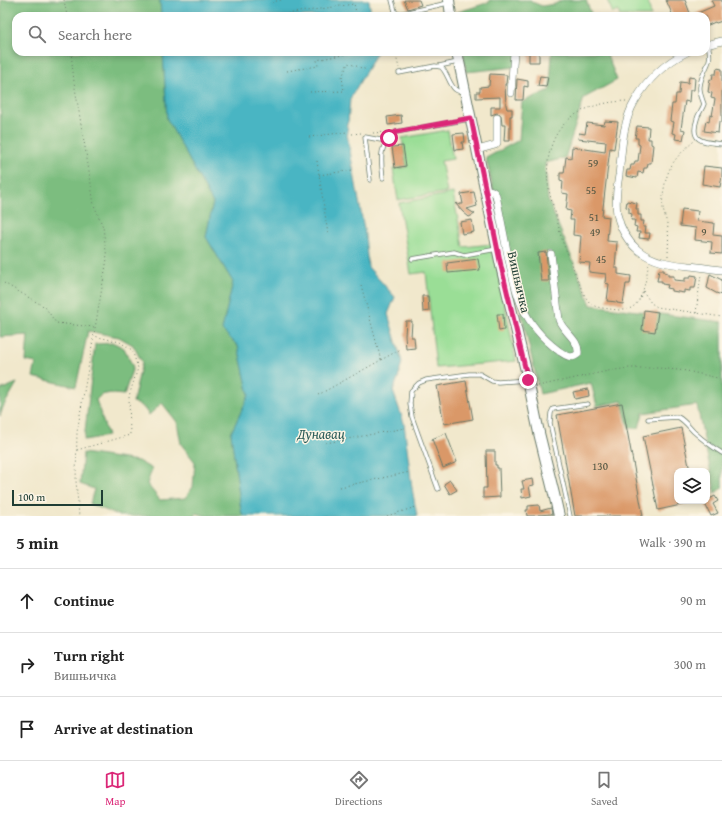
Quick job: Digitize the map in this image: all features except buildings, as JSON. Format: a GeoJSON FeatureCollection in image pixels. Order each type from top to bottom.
{"type":"FeatureCollection","features":[{"type":"Feature","properties":{"kind":"street"},"geometry":{"type":"LineString","coordinates":[[449,2],[450,12]]}},
{"type":"Feature","properties":{"kind":"street"},"geometry":{"type":"LineString","coordinates":[[710,43],[722,41]]}},
{"type":"Feature","properties":{"kind":"street"},"geometry":{"type":"LineString","coordinates":[[511,93],[514,56]]}},
{"type":"Feature","properties":{"kind":"street"},"geometry":{"type":"LineString","coordinates":[[681,56],[658,72],[635,101],[627,120],[625,131],[620,161],[616,206],[620,224],[630,241],[650,258],[668,264],[722,270]]}},
{"type":"Feature","properties":{"kind":"street","name":"Вишњичка"},"geometry":{"type":"LineString","coordinates":[[458,57],[503,275],[559,516]]}},
{"type":"Feature","properties":{"kind":"street"},"geometry":{"type":"LineString","coordinates":[[477,150],[495,146],[497,143],[497,118]]}},
{"type":"Feature","properties":{"kind":"street"},"geometry":{"type":"LineString","coordinates":[[486,190],[491,190],[496,195],[511,271],[525,313],[548,342],[563,354],[574,357],[578,354],[576,343],[559,320],[551,254]]}},
{"type":"Feature","properties":{"kind":"lane"},"geometry":{"type":"LineString","coordinates":[[392,0],[395,12]]}},
{"type":"Feature","properties":{"kind":"lane"},"geometry":{"type":"LineString","coordinates":[[405,12],[449,2]]}},
{"type":"Feature","properties":{"kind":"lane"},"geometry":{"type":"LineString","coordinates":[[710,56],[700,81],[700,92],[704,104],[697,119],[695,132],[697,138],[705,142],[722,143]]}},
{"type":"Feature","properties":{"kind":"lane"},"geometry":{"type":"LineString","coordinates":[[399,73],[438,66],[458,57]]}},
{"type":"Feature","properties":{"kind":"lane"},"geometry":{"type":"LineString","coordinates":[[438,66],[441,66],[444,69],[456,91],[465,91]]}},
{"type":"Feature","properties":{"kind":"lane"},"geometry":{"type":"LineString","coordinates":[[383,178],[381,154],[386,141],[396,132],[471,118]]}},
{"type":"Feature","properties":{"kind":"lane"},"geometry":{"type":"LineString","coordinates":[[370,180],[365,137],[386,141]]}},
{"type":"Feature","properties":{"kind":"lane"},"geometry":{"type":"LineString","coordinates":[[412,259],[454,252],[464,255],[498,249]]}},
{"type":"Feature","properties":{"kind":"lane"},"geometry":{"type":"LineString","coordinates":[[438,489],[412,417],[410,404],[411,391],[419,383],[426,380],[469,374],[480,374],[492,382],[529,384]]}},
{"type":"Feature","properties":{"kind":"lane"},"geometry":{"type":"LineString","coordinates":[[570,516],[550,422],[550,413],[553,409],[588,404]]}},
{"type":"Feature","properties":{"kind":"lane"},"geometry":{"type":"LineString","coordinates":[[648,419],[678,417],[683,419],[691,429],[722,453]]}},
{"type":"Feature","properties":{"kind":"path"},"geometry":{"type":"LineString","coordinates":[[64,0],[66,12]]}},
{"type":"Feature","properties":{"kind":"path"},"geometry":{"type":"LineString","coordinates":[[272,2],[281,0]]}},
{"type":"Feature","properties":{"kind":"path"},"geometry":{"type":"LineString","coordinates":[[299,12],[354,4],[356,12]]}},
{"type":"Feature","properties":{"kind":"path"},"geometry":{"type":"LineString","coordinates":[[71,56],[74,82],[94,205],[103,227],[107,259],[77,432],[76,481],[79,516]]}},
{"type":"Feature","properties":{"kind":"path"},"geometry":{"type":"LineString","coordinates":[[287,71],[318,66],[317,60],[336,56]]}},
{"type":"Feature","properties":{"kind":"path"},"geometry":{"type":"LineString","coordinates":[[396,56],[399,73]]}},
{"type":"Feature","properties":{"kind":"path"},"geometry":{"type":"LineString","coordinates":[[310,92],[344,91],[342,77],[348,63],[367,70]]}},
{"type":"Feature","properties":{"kind":"path"},"geometry":{"type":"LineString","coordinates":[[635,101],[598,105],[585,109],[564,123],[551,145],[548,164],[548,183],[562,240],[577,278],[591,304],[602,308],[618,310],[631,308],[638,302],[643,291],[650,258]]}},
{"type":"Feature","properties":{"kind":"path"},"geometry":{"type":"LineString","coordinates":[[309,137],[347,132]]}},
{"type":"Feature","properties":{"kind":"path"},"geometry":{"type":"LineString","coordinates":[[374,133],[396,132]]}},
{"type":"Feature","properties":{"kind":"path"},"geometry":{"type":"LineString","coordinates":[[352,134],[367,133]]}},
{"type":"Feature","properties":{"kind":"path"},"geometry":{"type":"LineString","coordinates":[[668,264],[668,229],[662,206],[665,185],[669,169],[673,161],[697,138]]}},
{"type":"Feature","properties":{"kind":"path"},"geometry":{"type":"LineString","coordinates":[[317,161],[328,234]]}},
{"type":"Feature","properties":{"kind":"path"},"geometry":{"type":"LineString","coordinates":[[319,175],[353,170]]}},
{"type":"Feature","properties":{"kind":"path"},"geometry":{"type":"LineString","coordinates":[[696,313],[702,268]]}},
{"type":"Feature","properties":{"kind":"path"},"geometry":{"type":"LineString","coordinates":[[4,283],[45,307],[56,323],[94,327]]}},
{"type":"Feature","properties":{"kind":"path"},"geometry":{"type":"LineString","coordinates":[[361,285],[381,360]]}},
{"type":"Feature","properties":{"kind":"path"},"geometry":{"type":"LineString","coordinates":[[643,291],[653,306],[722,317]]}},
{"type":"Feature","properties":{"kind":"path"},"geometry":{"type":"LineString","coordinates":[[77,450],[130,435],[129,396],[138,368],[132,350],[120,342],[93,336]]}},
{"type":"Feature","properties":{"kind":"path"},"geometry":{"type":"LineString","coordinates":[[318,395],[399,350]]}},
{"type":"Feature","properties":{"kind":"path"},"geometry":{"type":"LineString","coordinates":[[529,384],[628,368],[687,370],[722,379]]}},
{"type":"Feature","properties":{"kind":"path"},"geometry":{"type":"LineString","coordinates":[[326,443],[405,428]]}},
{"type":"Feature","properties":{"kind":"path"},"geometry":{"type":"LineString","coordinates":[[340,487],[410,472]]}},
{"type":"Feature","properties":{"kind":"path"},"geometry":{"type":"LineString","coordinates":[[387,516],[416,507]]}},
{"type":"Feature","properties":{"kind":"green space"},"geometry":{"type":"Polygon","coordinates":[[[1,0],[160,0],[161,12],[12,12],[12,56],[163,56],[167,119],[213,203],[206,237],[233,282],[222,330],[238,346],[249,395],[231,433],[243,516],[207,516],[195,513],[195,516],[120,516],[90,504],[94,489],[80,484],[83,453],[138,461],[152,469],[147,484],[160,500],[185,498],[193,487],[195,462],[181,444],[177,422],[162,403],[149,415],[143,407],[133,402],[142,362],[133,345],[119,337],[88,331],[76,387],[33,377],[36,363],[26,361],[28,335],[0,337],[1,0]]]}},
{"type":"Feature","properties":{"kind":"green space"},"geometry":{"type":"Polygon","coordinates":[[[489,0],[531,0],[532,2],[542,6],[555,4],[562,0],[586,0],[590,12],[458,12],[490,2],[489,0]]]}},
{"type":"Feature","properties":{"kind":"green space"},"geometry":{"type":"Polygon","coordinates":[[[607,0],[648,0],[650,12],[618,11],[613,12],[607,0]]]}},
{"type":"Feature","properties":{"kind":"green space"},"geometry":{"type":"Polygon","coordinates":[[[464,56],[520,56],[516,67],[466,72],[464,56]]]}},
{"type":"Feature","properties":{"kind":"green space"},"geometry":{"type":"Polygon","coordinates":[[[552,56],[608,56],[617,80],[584,98],[565,158],[545,163],[548,200],[591,305],[722,322],[722,488],[715,493],[697,405],[643,413],[639,428],[629,428],[622,401],[597,406],[591,383],[540,394],[486,158],[519,140],[522,102],[550,90],[552,56]]]}},
{"type":"Feature","properties":{"kind":"green space"},"geometry":{"type":"Polygon","coordinates":[[[448,130],[453,159],[441,161],[447,192],[398,200],[393,169],[407,167],[402,138],[448,130]]]}},
{"type":"Feature","properties":{"kind":"green space"},"geometry":{"type":"Polygon","coordinates":[[[453,193],[463,247],[493,244],[516,361],[436,368],[426,272],[411,274],[399,203],[453,193]]]}},
{"type":"Feature","properties":{"kind":"green space"},"geometry":{"type":"Polygon","coordinates":[[[114,343],[124,348],[133,367],[124,395],[111,393],[101,395],[96,400],[108,436],[84,440],[95,344],[114,343]]]}},
{"type":"Feature","properties":{"kind":"green space"},"geometry":{"type":"Polygon","coordinates":[[[17,383],[3,407],[0,416],[0,390],[17,383]]]}},
{"type":"Feature","properties":{"kind":"water"},"geometry":{"type":"Polygon","coordinates":[[[160,0],[369,0],[370,12],[161,12],[160,0]]]}},
{"type":"Feature","properties":{"kind":"water","name":"Дунавац"},"geometry":{"type":"Polygon","coordinates":[[[163,56],[375,56],[350,99],[347,134],[365,235],[368,267],[395,297],[388,314],[402,362],[393,391],[404,423],[417,516],[243,516],[231,433],[249,395],[238,346],[222,330],[233,282],[206,237],[213,203],[167,119],[163,56]]]}},
{"type":"Feature","properties":{"kind":"route"},"geometry":{"type":"LineString","coordinates":[[389,138],[396,132],[471,118],[501,266],[528,380]]}}]}
